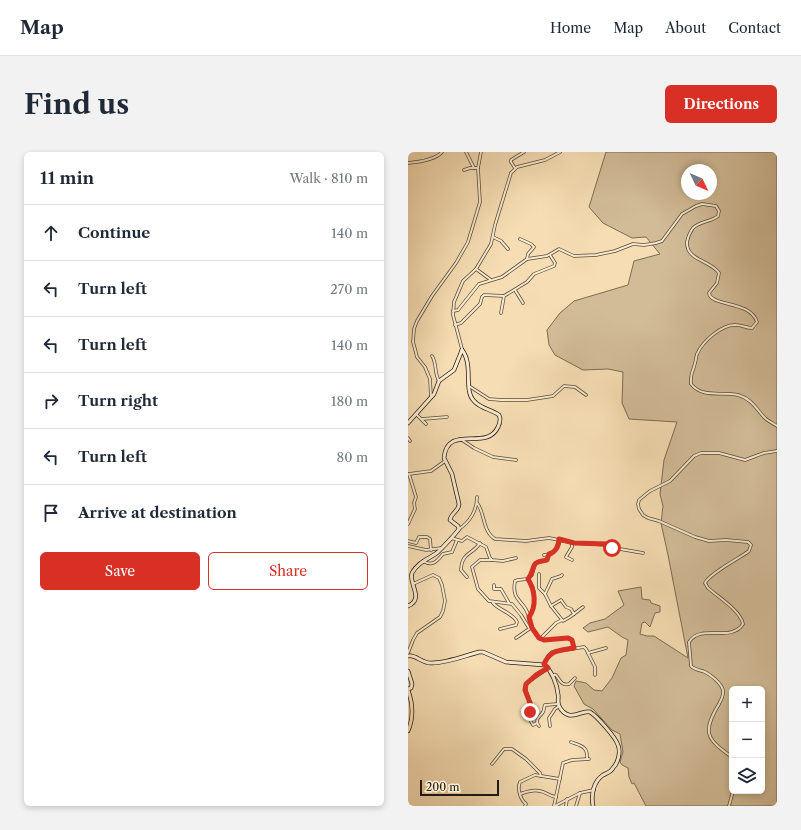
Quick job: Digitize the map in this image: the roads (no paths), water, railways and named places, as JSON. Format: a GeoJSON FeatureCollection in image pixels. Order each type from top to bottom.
{"type":"FeatureCollection","features":[{"type":"Feature","properties":{"kind":"main road"},"geometry":{"type":"LineString","coordinates":[[408,690],[413,711],[412,720],[408,731]]}},
{"type":"Feature","properties":{"kind":"street"},"geometry":{"type":"LineString","coordinates":[[408,163],[418,162],[439,156],[442,152]]}},
{"type":"Feature","properties":{"kind":"street"},"geometry":{"type":"LineString","coordinates":[[466,152],[474,168]]}},
{"type":"Feature","properties":{"kind":"street"},"geometry":{"type":"LineString","coordinates":[[431,398],[430,379],[425,367],[417,357],[413,342],[414,329],[432,296],[456,263],[468,242],[480,202],[478,168],[480,152]]}},
{"type":"Feature","properties":{"kind":"street"},"geometry":{"type":"LineString","coordinates":[[515,168],[511,160],[524,152]]}},
{"type":"Feature","properties":{"kind":"street"},"geometry":{"type":"LineString","coordinates":[[459,529],[458,526],[450,520],[450,517],[458,509],[459,504],[452,474],[445,462],[444,455],[446,447],[455,440],[489,437],[496,431],[500,420],[497,413],[478,405],[471,397],[467,359],[462,350],[455,325],[453,311],[455,299],[464,281],[476,269],[492,244],[495,225],[511,173],[515,168],[545,160],[560,152]]}},
{"type":"Feature","properties":{"kind":"street"},"geometry":{"type":"LineString","coordinates":[[464,170],[478,168]]}},
{"type":"Feature","properties":{"kind":"street"},"geometry":{"type":"LineString","coordinates":[[453,311],[459,309],[463,302],[479,284],[507,275],[527,259],[544,257],[559,249],[574,256],[596,255],[615,251],[633,244],[644,245],[656,243],[662,240],[682,214],[702,204],[716,206],[719,211],[718,216],[694,228],[689,234],[687,246],[691,254],[702,262],[713,267],[719,273],[709,296],[713,300],[739,306],[752,315],[757,322],[752,328],[735,324],[709,337],[698,353],[691,374],[691,384],[698,390],[708,394],[733,394],[744,398],[759,410],[766,419],[777,426]]}},
{"type":"Feature","properties":{"kind":"street"},"geometry":{"type":"LineString","coordinates":[[493,236],[501,241],[508,249]]}},
{"type":"Feature","properties":{"kind":"street"},"geometry":{"type":"LineString","coordinates":[[520,239],[534,247],[528,254],[527,259]]}},
{"type":"Feature","properties":{"kind":"street"},"geometry":{"type":"LineString","coordinates":[[455,325],[461,323],[479,305],[484,295],[504,296],[527,282],[534,274],[554,266],[555,263],[550,255]]}},
{"type":"Feature","properties":{"kind":"street"},"geometry":{"type":"LineString","coordinates":[[476,269],[492,280]]}},
{"type":"Feature","properties":{"kind":"street"},"geometry":{"type":"LineString","coordinates":[[515,290],[523,303]]}},
{"type":"Feature","properties":{"kind":"street"},"geometry":{"type":"LineString","coordinates":[[501,313],[504,296]]}},
{"type":"Feature","properties":{"kind":"street"},"geometry":{"type":"LineString","coordinates":[[408,423],[434,394],[439,381],[454,370],[462,350]]}},
{"type":"Feature","properties":{"kind":"street"},"geometry":{"type":"LineString","coordinates":[[432,356],[439,381]]}},
{"type":"Feature","properties":{"kind":"street"},"geometry":{"type":"LineString","coordinates":[[470,386],[492,400],[526,400],[553,396],[564,386],[575,387],[586,395]]}},
{"type":"Feature","properties":{"kind":"street"},"geometry":{"type":"LineString","coordinates":[[416,414],[426,424]]}},
{"type":"Feature","properties":{"kind":"street"},"geometry":{"type":"LineString","coordinates":[[422,420],[433,417],[447,417]]}},
{"type":"Feature","properties":{"kind":"street"},"geometry":{"type":"LineString","coordinates":[[462,440],[474,448],[493,457],[516,460]]}},
{"type":"Feature","properties":{"kind":"street"},"geometry":{"type":"LineString","coordinates":[[729,755],[712,740],[708,732],[712,715],[723,697],[723,690],[709,675],[694,669],[691,666],[689,642],[696,634],[729,632],[741,627],[743,624],[738,615],[708,588],[705,582],[710,577],[749,551],[750,545],[748,542],[744,541],[709,541],[695,537],[659,521],[648,518],[641,513],[638,504],[639,500],[643,496],[670,481],[694,456],[720,453],[745,460],[764,453],[777,451]]}},
{"type":"Feature","properties":{"kind":"street"},"geometry":{"type":"LineString","coordinates":[[408,524],[415,509],[414,503],[416,497],[408,474],[433,470],[445,462]]}},
{"type":"Feature","properties":{"kind":"street"},"geometry":{"type":"LineString","coordinates":[[408,606],[415,600],[416,594],[411,577],[412,572],[422,561],[442,548],[459,529],[465,525],[472,516],[477,502],[477,497]]}},
{"type":"Feature","properties":{"kind":"street"},"geometry":{"type":"LineString","coordinates":[[477,502],[485,524],[494,539],[521,541],[544,538],[559,539],[572,542],[607,544],[614,548],[643,553]]}},
{"type":"Feature","properties":{"kind":"street"},"geometry":{"type":"LineString","coordinates":[[408,541],[416,543],[419,537],[428,537],[430,539],[431,550]]}},
{"type":"Feature","properties":{"kind":"street"},"geometry":{"type":"LineString","coordinates":[[451,538],[463,541],[468,537],[480,543],[486,547],[492,560]]}},
{"type":"Feature","properties":{"kind":"street"},"geometry":{"type":"LineString","coordinates":[[544,555],[555,551],[559,545],[559,539]]}},
{"type":"Feature","properties":{"kind":"street"},"geometry":{"type":"LineString","coordinates":[[422,561],[430,563],[439,560],[442,554],[452,552],[457,540]]}},
{"type":"Feature","properties":{"kind":"street"},"geometry":{"type":"LineString","coordinates":[[572,542],[572,547],[566,557],[572,560]]}},
{"type":"Feature","properties":{"kind":"street"},"geometry":{"type":"LineString","coordinates":[[467,577],[460,569],[463,559],[471,551],[477,548],[480,543]]}},
{"type":"Feature","properties":{"kind":"street"},"geometry":{"type":"LineString","coordinates":[[408,546],[421,550],[442,548]]}},
{"type":"Feature","properties":{"kind":"street"},"geometry":{"type":"LineString","coordinates":[[549,554],[546,561],[535,564],[533,573],[528,579],[516,580],[514,593],[517,599],[528,610],[536,636],[540,639],[568,638],[572,640],[574,648]]}},
{"type":"Feature","properties":{"kind":"street"},"geometry":{"type":"LineString","coordinates":[[509,603],[494,603],[487,600],[479,590],[472,566],[480,560],[504,561],[516,558]]}},
{"type":"Feature","properties":{"kind":"street"},"geometry":{"type":"LineString","coordinates":[[539,574],[539,588],[545,594],[551,606],[562,620]]}},
{"type":"Feature","properties":{"kind":"street"},"geometry":{"type":"LineString","coordinates":[[545,594],[552,578],[561,576],[562,574]]}},
{"type":"Feature","properties":{"kind":"street"},"geometry":{"type":"LineString","coordinates":[[408,653],[412,640],[417,633],[440,616],[445,601],[439,578],[433,575],[413,584]]}},
{"type":"Feature","properties":{"kind":"street"},"geometry":{"type":"LineString","coordinates":[[528,579],[533,589],[534,607],[529,617]]}},
{"type":"Feature","properties":{"kind":"street"},"geometry":{"type":"LineString","coordinates":[[494,584],[494,589],[501,589],[509,603],[516,608],[529,628]]}},
{"type":"Feature","properties":{"kind":"street"},"geometry":{"type":"LineString","coordinates":[[533,589],[539,588]]}},
{"type":"Feature","properties":{"kind":"street"},"geometry":{"type":"LineString","coordinates":[[551,606],[561,600],[567,608],[571,609],[574,614]]}},
{"type":"Feature","properties":{"kind":"street"},"geometry":{"type":"LineString","coordinates":[[494,603],[497,607],[513,617],[517,622],[516,626],[500,629]]}},
{"type":"Feature","properties":{"kind":"street"},"geometry":{"type":"LineString","coordinates":[[540,639],[556,623],[565,620],[583,607]]}},
{"type":"Feature","properties":{"kind":"street"},"geometry":{"type":"LineString","coordinates":[[516,638],[532,627]]}},
{"type":"Feature","properties":{"kind":"street"},"geometry":{"type":"LineString","coordinates":[[544,664],[552,652],[584,647],[594,667],[594,675]]}},
{"type":"Feature","properties":{"kind":"street"},"geometry":{"type":"LineString","coordinates":[[588,654],[606,648]]}},
{"type":"Feature","properties":{"kind":"street"},"geometry":{"type":"LineString","coordinates":[[408,656],[414,656],[422,662],[431,663],[479,652],[487,653],[506,662],[544,664],[552,675],[558,693],[559,705],[568,714],[574,715],[587,711],[590,712],[618,744],[619,756],[616,765],[611,771],[599,779],[592,797],[593,806]]}},
{"type":"Feature","properties":{"kind":"street"},"geometry":{"type":"LineString","coordinates":[[548,668],[527,682],[525,686],[525,690],[532,708],[529,714],[530,720],[534,725],[538,724],[537,719],[543,711],[545,705],[559,705]]}},
{"type":"Feature","properties":{"kind":"street"},"geometry":{"type":"LineString","coordinates":[[408,671],[412,684],[411,688],[408,690]]}},
{"type":"Feature","properties":{"kind":"street"},"geometry":{"type":"LineString","coordinates":[[552,675],[556,675],[564,685],[569,684],[575,678]]}},
{"type":"Feature","properties":{"kind":"street"},"geometry":{"type":"LineString","coordinates":[[550,726],[549,718],[559,705]]}},
{"type":"Feature","properties":{"kind":"street"},"geometry":{"type":"LineString","coordinates":[[554,806],[564,762],[588,759],[585,748],[571,742]]}},
{"type":"Feature","properties":{"kind":"street"},"geometry":{"type":"LineString","coordinates":[[492,764],[504,749],[511,749],[526,759],[540,772],[540,776]]}},
{"type":"Feature","properties":{"kind":"street"},"geometry":{"type":"LineString","coordinates":[[525,806],[526,804],[521,799],[520,782],[533,776],[560,779]]}},
{"type":"Feature","properties":{"kind":"street"},"geometry":{"type":"LineString","coordinates":[[520,794],[538,790],[556,797]]}},
{"type":"Feature","properties":{"kind":"street"},"geometry":{"type":"LineString","coordinates":[[554,806],[567,798],[594,790]]}},
{"type":"Feature","properties":{"kind":"street"},"geometry":{"type":"LineString","coordinates":[[576,806],[580,793]]}},
{"type":"Feature","properties":{"kind":"street"},"geometry":{"type":"LineString","coordinates":[[729,806],[732,794]]}},
{"type":"Feature","properties":{"kind":"street"},"geometry":{"type":"LineString","coordinates":[[566,806],[567,798]]}}]}
